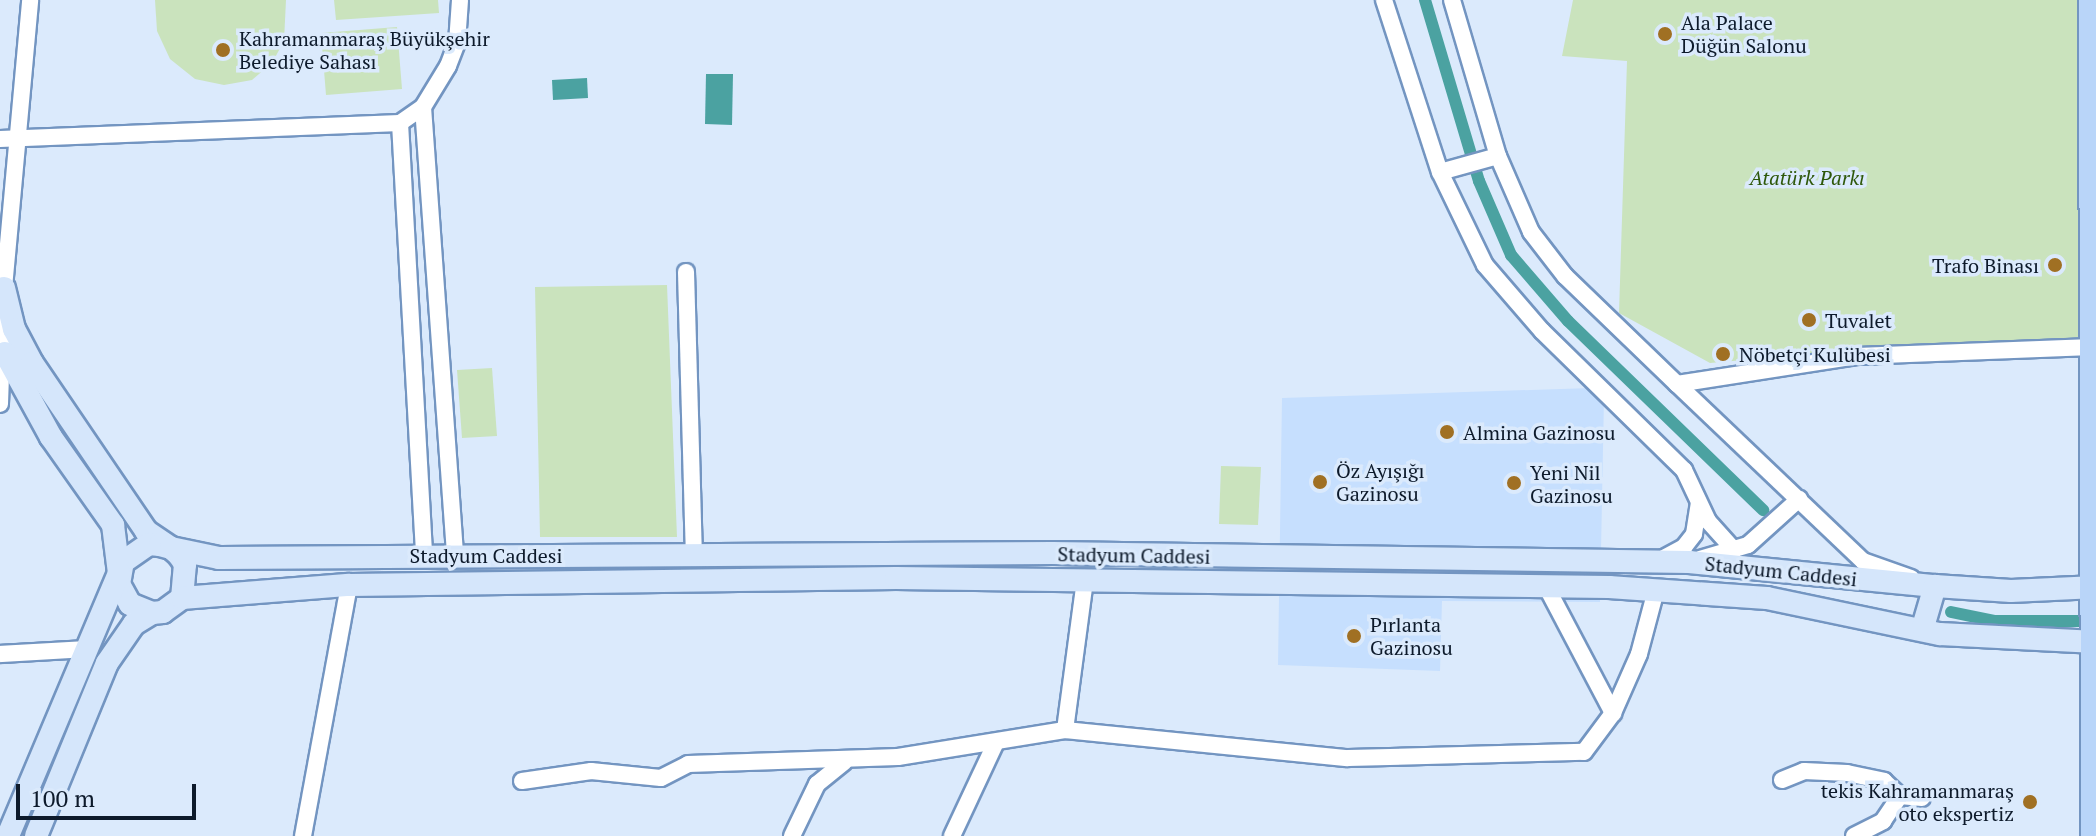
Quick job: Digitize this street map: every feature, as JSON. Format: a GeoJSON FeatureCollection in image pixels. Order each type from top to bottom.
{"type":"FeatureCollection","features":[{"type":"Feature","properties":{"kind":"highway"},"geometry":{"type":"LineString","coordinates":[[2091,0],[2095,587],[2093,836]]}},
{"type":"Feature","properties":{"kind":"main road"},"geometry":{"type":"LineString","coordinates":[[4,288],[14,329],[32,363],[146,531],[171,548],[188,575],[182,598],[163,612],[152,613],[134,624],[107,663],[36,836]]}},
{"type":"Feature","properties":{"kind":"main road"},"geometry":{"type":"LineString","coordinates":[[5,353],[51,437],[113,525],[119,573],[130,604],[152,613]]}},
{"type":"Feature","properties":{"kind":"main road"},"geometry":{"type":"LineString","coordinates":[[8,836],[119,573],[140,547],[171,548]]}},
{"type":"Feature","properties":{"kind":"main road","name":"Stadyum Caddesi"},"geometry":{"type":"LineString","coordinates":[[171,548],[219,558],[1052,553],[1689,562],[2011,591],[2095,587]]}},
{"type":"Feature","properties":{"kind":"main road"},"geometry":{"type":"LineString","coordinates":[[410,584],[419,568],[417,555]]}},
{"type":"Feature","properties":{"kind":"main road"},"geometry":{"type":"LineString","coordinates":[[674,583],[668,574],[669,562],[689,555]]}},
{"type":"Feature","properties":{"kind":"main road"},"geometry":{"type":"LineString","coordinates":[[464,556],[462,566],[468,584]]}},
{"type":"Feature","properties":{"kind":"main road","name":"Stadyum Caddesi"},"geometry":{"type":"LineString","coordinates":[[182,598],[349,585],[410,584],[1085,580],[1546,586],[1767,598],[1923,627],[1940,634],[2095,642]]}},
{"type":"Feature","properties":{"kind":"main road"},"geometry":{"type":"LineString","coordinates":[[1923,627],[1935,586]]}},
{"type":"Feature","properties":{"kind":"street"},"geometry":{"type":"LineString","coordinates":[[0,404],[5,353],[4,288],[30,0]]}},
{"type":"Feature","properties":{"kind":"street"},"geometry":{"type":"LineString","coordinates":[[0,139],[18,141],[400,123],[423,107],[457,43],[460,0]]}},
{"type":"Feature","properties":{"kind":"street"},"geometry":{"type":"LineString","coordinates":[[1384,0],[1440,172],[1468,237],[1493,275],[1542,331],[1684,470],[1708,521],[1734,550]]}},
{"type":"Feature","properties":{"kind":"street"},"geometry":{"type":"LineString","coordinates":[[1452,0],[1498,156],[1531,232],[1565,276],[1863,561],[1935,586]]}},
{"type":"Feature","properties":{"kind":"street"},"geometry":{"type":"LineString","coordinates":[[423,107],[464,556]]}},
{"type":"Feature","properties":{"kind":"street"},"geometry":{"type":"LineString","coordinates":[[400,123],[417,555]]}},
{"type":"Feature","properties":{"kind":"street"},"geometry":{"type":"LineString","coordinates":[[1440,172],[1498,156]]}},
{"type":"Feature","properties":{"kind":"street"},"geometry":{"type":"LineString","coordinates":[[686,272],[689,555]]}},
{"type":"Feature","properties":{"kind":"street"},"geometry":{"type":"LineString","coordinates":[[1677,384],[1857,356],[2092,347]]}},
{"type":"Feature","properties":{"kind":"street"},"geometry":{"type":"LineString","coordinates":[[1656,562],[1684,547],[1694,534],[1699,498]]}},
{"type":"Feature","properties":{"kind":"street"},"geometry":{"type":"LineString","coordinates":[[1689,562],[1748,545],[1799,499]]}},
{"type":"Feature","properties":{"kind":"street"},"geometry":{"type":"LineString","coordinates":[[1065,730],[1085,580]]}},
{"type":"Feature","properties":{"kind":"street"},"geometry":{"type":"LineString","coordinates":[[303,836],[349,585]]}},
{"type":"Feature","properties":{"kind":"street"},"geometry":{"type":"LineString","coordinates":[[1546,586],[1613,713]]}},
{"type":"Feature","properties":{"kind":"street"},"geometry":{"type":"LineString","coordinates":[[522,781],[591,771],[661,778],[688,764],[844,762],[995,744],[1065,730],[1348,758],[1584,752],[1613,713],[1639,654],[1656,590]]}},
{"type":"Feature","properties":{"kind":"street"},"geometry":{"type":"LineString","coordinates":[[0,654],[88,649]]}},
{"type":"Feature","properties":{"kind":"street"},"geometry":{"type":"LineString","coordinates":[[952,836],[995,744]]}},
{"type":"Feature","properties":{"kind":"street"},"geometry":{"type":"LineString","coordinates":[[792,836],[817,784],[844,762]]}},
{"type":"Feature","properties":{"kind":"street"},"geometry":{"type":"LineString","coordinates":[[1782,780],[1804,771],[1847,773],[1884,781],[1900,796],[1922,798]]}},
{"type":"Feature","properties":{"kind":"street"},"geometry":{"type":"LineString","coordinates":[[1854,836],[1883,821],[1900,796]]}},
{"type":"Feature","properties":{"kind":"shaded area"},"geometry":{"type":"Polygon","coordinates":[[[706,74],[733,74],[732,125],[705,124],[706,74]]]}},
{"type":"Feature","properties":{"kind":"shaded area"},"geometry":{"type":"Polygon","coordinates":[[[587,78],[588,98],[553,100],[552,80],[587,78]]]}},
{"type":"Feature","properties":{"kind":"shaded area"},"geometry":{"type":"Polygon","coordinates":[[[1591,388],[1604,398],[1600,602],[1442,601],[1440,671],[1278,665],[1282,398],[1591,388]]]}},
{"type":"Feature","properties":{"kind":"green space","name":"Kahramanmaraş Büyükşehir Belediye Sahası"},"geometry":{"type":"Polygon","coordinates":[[[155,0],[286,0],[284,41],[272,63],[252,80],[224,85],[195,79],[170,59],[157,31],[155,0]]]}},
{"type":"Feature","properties":{"kind":"green space"},"geometry":{"type":"Polygon","coordinates":[[[334,0],[438,0],[439,13],[336,20],[334,0]]]}},
{"type":"Feature","properties":{"kind":"green space","name":"Atatürk Parkı"},"geometry":{"type":"Polygon","coordinates":[[[1573,0],[2089,0],[2092,347],[1855,350],[1710,363],[1619,313],[1627,61],[1562,56],[1573,0]]]}},
{"type":"Feature","properties":{"kind":"green space"},"geometry":{"type":"Polygon","coordinates":[[[397,27],[402,89],[326,95],[321,33],[397,27]]]}},
{"type":"Feature","properties":{"kind":"green space"},"geometry":{"type":"Polygon","coordinates":[[[667,285],[677,537],[540,537],[535,287],[667,285]]]}},
{"type":"Feature","properties":{"kind":"green space"},"geometry":{"type":"Polygon","coordinates":[[[492,368],[497,436],[462,438],[457,370],[492,368]]]}},
{"type":"Feature","properties":{"kind":"green space"},"geometry":{"type":"Polygon","coordinates":[[[1221,466],[1261,467],[1258,525],[1219,524],[1221,466]]]}},
{"type":"Feature","properties":{"kind":"waterway"},"geometry":{"type":"LineString","coordinates":[[1425,0],[1479,181],[1511,255],[1568,321],[1763,510]]}},
{"type":"Feature","properties":{"kind":"waterway"},"geometry":{"type":"LineString","coordinates":[[1951,612],[1994,621],[2080,621]]}},
{"type":"Feature","properties":{"kind":"place","name":"Ala Palace Düğün Salonu"},"geometry":{"type":"Point","coordinates":[1665,34]}},
{"type":"Feature","properties":{"kind":"place","name":"Kahramanmaraş Büyükşehir Belediye Sahası"},"geometry":{"type":"Point","coordinates":[223,50]}},
{"type":"Feature","properties":{"kind":"place","name":"Trafo Binası"},"geometry":{"type":"Point","coordinates":[2055,265]}},
{"type":"Feature","properties":{"kind":"place","name":"Tuvalet"},"geometry":{"type":"Point","coordinates":[1809,320]}},
{"type":"Feature","properties":{"kind":"place","name":"Nöbetçi Kulübesi"},"geometry":{"type":"Point","coordinates":[1723,354]}},
{"type":"Feature","properties":{"kind":"place","name":"Almina Gazinosu"},"geometry":{"type":"Point","coordinates":[1447,432]}},
{"type":"Feature","properties":{"kind":"place","name":"Öz Ayışığı Gazinosu"},"geometry":{"type":"Point","coordinates":[1320,482]}},
{"type":"Feature","properties":{"kind":"place","name":"Yeni Nil Gazinosu"},"geometry":{"type":"Point","coordinates":[1514,483]}},
{"type":"Feature","properties":{"kind":"place","name":"Pırlanta Gazinosu"},"geometry":{"type":"Point","coordinates":[1354,636]}},
{"type":"Feature","properties":{"kind":"place","name":"tekis Kahramanmaraş oto ekspertiz"},"geometry":{"type":"Point","coordinates":[2030,802]}}]}
